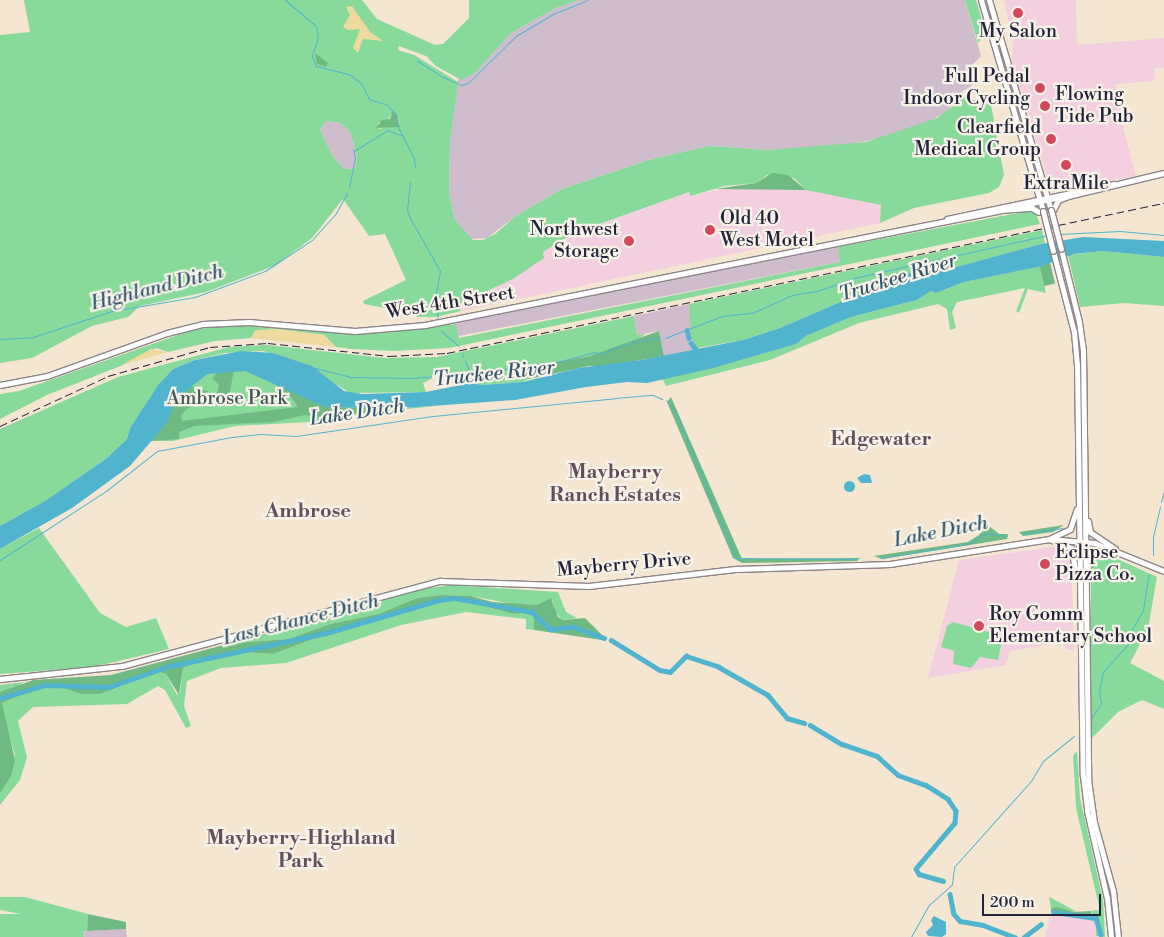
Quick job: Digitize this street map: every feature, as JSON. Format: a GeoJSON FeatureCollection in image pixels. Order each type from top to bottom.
{"type":"FeatureCollection","features":[{"type":"Feature","properties":{"kind":"main road"},"geometry":{"type":"LineString","coordinates":[[981,0],[1040,199],[1041,212],[1048,231],[1068,308],[1077,364],[1079,644],[1084,794],[1108,898],[1111,937]]}},
{"type":"Feature","properties":{"kind":"main road"},"geometry":{"type":"LineString","coordinates":[[989,0],[1052,210],[1075,306],[1083,358],[1084,541],[1089,792],[1113,891],[1118,937]]}},
{"type":"Feature","properties":{"kind":"main road"},"geometry":{"type":"LineString","coordinates":[[1001,69],[1009,66]]}},
{"type":"Feature","properties":{"kind":"main road","name":"West 4th Street"},"geometry":{"type":"LineString","coordinates":[[907,229],[1040,199],[1071,195],[1164,174]]}},
{"type":"Feature","properties":{"kind":"main road","name":"West 4th Street"},"geometry":{"type":"LineString","coordinates":[[1048,198],[1137,180]]}},
{"type":"Feature","properties":{"kind":"main road"},"geometry":{"type":"LineString","coordinates":[[1052,210],[1058,200],[1071,195]]}},
{"type":"Feature","properties":{"kind":"main road","name":"West 4th Street"},"geometry":{"type":"LineString","coordinates":[[0,385],[46,376],[167,333],[203,324],[249,322],[355,331],[409,328],[1000,210],[1040,199]]}},
{"type":"Feature","properties":{"kind":"main road"},"geometry":{"type":"LineString","coordinates":[[1000,210],[1032,208],[1041,212]]}},
{"type":"Feature","properties":{"kind":"main road"},"geometry":{"type":"LineString","coordinates":[[1049,539],[1070,529],[1078,507]]}},
{"type":"Feature","properties":{"kind":"main road"},"geometry":{"type":"LineString","coordinates":[[1084,508],[1090,532],[1115,550]]}},
{"type":"Feature","properties":{"kind":"main road"},"geometry":{"type":"LineString","coordinates":[[1049,539],[1071,548],[1079,594]]}},
{"type":"Feature","properties":{"kind":"main road","name":"Mayberry Drive"},"geometry":{"type":"LineString","coordinates":[[0,679],[115,668],[440,581],[582,587],[737,569],[890,564],[1049,539],[1084,541],[1115,550],[1164,571]]}},
{"type":"Feature","properties":{"kind":"main road"},"geometry":{"type":"LineString","coordinates":[[1086,593],[1090,555],[1099,549],[1115,550]]}},
{"type":"Feature","properties":{"kind":"main road"},"geometry":{"type":"LineString","coordinates":[[1079,644],[1087,643]]}},
{"type":"Feature","properties":{"kind":"shaded area"},"geometry":{"type":"Polygon","coordinates":[[[579,0],[965,0],[981,56],[973,64],[976,83],[960,93],[948,111],[924,124],[877,139],[833,147],[767,150],[710,146],[652,159],[562,189],[516,216],[487,238],[470,239],[455,220],[449,194],[450,142],[458,80],[476,72],[511,33],[556,8],[579,0]]]}},
{"type":"Feature","properties":{"kind":"shaded area"},"geometry":{"type":"Polygon","coordinates":[[[1004,0],[1076,0],[1077,45],[1164,38],[1164,68],[1155,68],[1154,81],[1116,84],[1120,115],[1136,176],[1061,189],[1050,186],[1012,61],[1013,40],[1004,0]]]}},
{"type":"Feature","properties":{"kind":"shaded area"},"geometry":{"type":"Polygon","coordinates":[[[326,121],[341,123],[350,132],[357,156],[355,169],[344,169],[332,155],[320,130],[326,121]]]}},
{"type":"Feature","properties":{"kind":"shaded area"},"geometry":{"type":"Polygon","coordinates":[[[725,188],[806,190],[836,194],[881,205],[880,223],[461,311],[459,305],[513,279],[544,258],[543,252],[574,233],[690,192],[692,196],[725,188]]]}},
{"type":"Feature","properties":{"kind":"shaded area"},"geometry":{"type":"Polygon","coordinates":[[[838,247],[841,262],[458,336],[455,321],[838,247]]]}},
{"type":"Feature","properties":{"kind":"shaded area"},"geometry":{"type":"Polygon","coordinates":[[[689,304],[696,349],[664,356],[659,331],[637,335],[634,316],[689,304]]]}},
{"type":"Feature","properties":{"kind":"shaded area","name":"Roy Gomm Elementary School"},"geometry":{"type":"Polygon","coordinates":[[[1065,545],[1071,552],[1074,651],[1065,648],[1064,642],[1010,651],[1006,665],[928,678],[959,560],[1065,545]]]}},
{"type":"Feature","properties":{"kind":"shaded area"},"geometry":{"type":"Polygon","coordinates":[[[1051,913],[1093,919],[1097,924],[1096,936],[1100,937],[1045,937],[1051,913]]]}},
{"type":"Feature","properties":{"kind":"shaded area"},"geometry":{"type":"Polygon","coordinates":[[[126,929],[127,937],[84,937],[83,931],[126,929]]]}},
{"type":"Feature","properties":{"kind":"green space"},"geometry":{"type":"Polygon","coordinates":[[[24,0],[362,0],[377,19],[435,45],[443,44],[469,18],[469,0],[579,0],[556,8],[511,33],[476,72],[461,80],[436,66],[426,56],[399,46],[398,50],[414,55],[458,82],[450,143],[449,194],[455,220],[473,240],[483,240],[495,234],[516,216],[562,189],[652,159],[710,146],[767,150],[866,142],[937,118],[953,106],[959,96],[991,105],[1004,175],[999,187],[989,193],[914,208],[880,223],[881,205],[806,190],[794,178],[767,175],[756,183],[724,186],[691,196],[689,192],[574,233],[543,252],[544,258],[513,279],[459,304],[461,311],[436,317],[417,317],[416,314],[364,304],[363,301],[406,280],[385,234],[369,236],[343,199],[312,238],[276,265],[206,292],[140,306],[128,317],[92,326],[32,358],[0,363],[0,35],[30,32],[24,0]],[[391,114],[388,120],[378,123],[379,129],[400,124],[397,114],[391,114]],[[326,121],[320,130],[332,155],[344,169],[355,169],[357,156],[350,132],[341,123],[326,121]]]}},
{"type":"Feature","properties":{"kind":"green space"},"geometry":{"type":"Polygon","coordinates":[[[965,0],[976,0],[986,34],[978,43],[965,0]]]}},
{"type":"Feature","properties":{"kind":"green space"},"geometry":{"type":"Polygon","coordinates":[[[315,53],[328,63],[326,67],[317,64],[315,53]]]}},
{"type":"Feature","properties":{"kind":"green space"},"geometry":{"type":"Polygon","coordinates":[[[392,111],[397,114],[400,127],[376,128],[382,120],[390,119],[392,111]]]}},
{"type":"Feature","properties":{"kind":"green space"},"geometry":{"type":"Polygon","coordinates":[[[772,173],[788,175],[806,190],[715,189],[756,183],[772,173]]]}},
{"type":"Feature","properties":{"kind":"green space"},"geometry":{"type":"Polygon","coordinates":[[[1029,211],[1036,214],[1040,224],[449,348],[394,351],[352,349],[336,347],[324,335],[276,329],[255,331],[251,338],[215,341],[168,352],[156,348],[123,365],[47,395],[0,419],[0,394],[19,391],[195,329],[240,325],[354,334],[456,324],[459,338],[840,262],[838,247],[1029,211]]]}},
{"type":"Feature","properties":{"kind":"green space"},"geometry":{"type":"Polygon","coordinates":[[[1042,230],[1045,243],[945,270],[934,269],[905,274],[780,328],[743,340],[697,348],[691,336],[689,304],[1042,230]]]}},
{"type":"Feature","properties":{"kind":"green space"},"geometry":{"type":"Polygon","coordinates":[[[1103,251],[1164,257],[1164,306],[1124,303],[1080,307],[1068,255],[1103,251]]]}},
{"type":"Feature","properties":{"kind":"green space"},"geometry":{"type":"Polygon","coordinates":[[[1050,262],[1055,283],[1044,286],[1039,264],[1050,262]]]}},
{"type":"Feature","properties":{"kind":"green space"},"geometry":{"type":"Polygon","coordinates":[[[1040,266],[1046,293],[1028,289],[1019,313],[1016,311],[1025,288],[957,302],[952,312],[956,328],[950,330],[947,309],[938,304],[859,323],[770,360],[666,386],[662,378],[796,344],[806,336],[851,317],[917,300],[931,291],[936,293],[964,282],[1040,266]]]}},
{"type":"Feature","properties":{"kind":"green space"},"geometry":{"type":"Polygon","coordinates":[[[634,316],[637,335],[646,334],[629,344],[590,356],[543,364],[535,367],[529,379],[523,382],[482,385],[467,383],[461,375],[435,377],[423,383],[426,392],[350,393],[324,377],[312,366],[263,351],[225,353],[195,360],[173,369],[158,385],[130,428],[127,439],[107,458],[45,501],[0,526],[0,429],[118,377],[229,347],[267,345],[384,358],[437,357],[634,316]]]}},
{"type":"Feature","properties":{"kind":"green space"},"geometry":{"type":"Polygon","coordinates":[[[659,331],[664,356],[605,366],[589,366],[529,379],[530,371],[544,364],[590,356],[659,331]]]}},
{"type":"Feature","properties":{"kind":"green space","name":"Ambrose Park"},"geometry":{"type":"Polygon","coordinates":[[[226,370],[245,371],[277,383],[404,408],[445,405],[342,416],[328,421],[235,426],[173,441],[150,441],[166,424],[178,397],[208,374],[226,370]]]}},
{"type":"Feature","properties":{"kind":"green space"},"geometry":{"type":"Polygon","coordinates":[[[234,370],[229,396],[218,404],[212,399],[196,401],[181,415],[182,421],[298,407],[291,397],[276,391],[277,383],[325,407],[405,409],[320,417],[305,415],[273,422],[194,426],[179,432],[179,439],[150,441],[166,424],[171,406],[190,386],[217,394],[219,385],[212,378],[218,372],[234,370]]]}},
{"type":"Feature","properties":{"kind":"green space"},"geometry":{"type":"Polygon","coordinates":[[[671,397],[742,559],[860,558],[857,561],[742,563],[733,558],[667,402],[671,397]]]}},
{"type":"Feature","properties":{"kind":"green space"},"geometry":{"type":"Polygon","coordinates":[[[988,525],[999,534],[1008,534],[1007,539],[882,559],[874,556],[968,542],[979,535],[988,525]]]}},
{"type":"Feature","properties":{"kind":"green space"},"geometry":{"type":"Polygon","coordinates":[[[1064,525],[1053,532],[1023,536],[1019,532],[1064,525]]]}},
{"type":"Feature","properties":{"kind":"green space"},"geometry":{"type":"Polygon","coordinates":[[[39,528],[100,613],[126,627],[156,618],[169,649],[93,667],[0,674],[0,549],[39,528]]]}},
{"type":"Feature","properties":{"kind":"green space"},"geometry":{"type":"Polygon","coordinates":[[[1102,552],[1157,577],[1148,629],[1130,663],[1164,681],[1164,709],[1142,700],[1118,712],[1090,740],[1091,560],[1095,553],[1102,552]]]}},
{"type":"Feature","properties":{"kind":"green space"},"geometry":{"type":"Polygon","coordinates":[[[452,585],[558,592],[566,612],[577,618],[562,620],[555,611],[553,601],[537,605],[512,604],[471,596],[440,595],[417,598],[378,614],[330,624],[289,639],[231,643],[420,589],[452,585]]]}},
{"type":"Feature","properties":{"kind":"green space"},"geometry":{"type":"Polygon","coordinates":[[[440,595],[471,596],[492,602],[537,605],[551,598],[558,617],[563,620],[585,618],[605,638],[602,640],[534,630],[534,618],[529,613],[513,614],[466,601],[447,601],[343,628],[273,654],[244,652],[198,661],[183,668],[179,695],[166,674],[159,672],[100,694],[81,694],[61,687],[38,687],[2,703],[15,760],[11,776],[0,793],[0,692],[33,680],[111,675],[231,643],[289,639],[330,624],[378,614],[417,598],[440,595]]]}},
{"type":"Feature","properties":{"kind":"green space"},"geometry":{"type":"Polygon","coordinates":[[[447,601],[466,601],[513,614],[529,613],[534,618],[534,630],[526,629],[526,619],[466,612],[401,625],[286,663],[221,668],[187,681],[184,706],[191,726],[186,728],[165,690],[158,686],[127,704],[33,707],[18,721],[27,757],[20,780],[0,805],[0,793],[15,755],[3,716],[2,703],[7,699],[46,686],[100,694],[159,672],[166,674],[177,695],[180,693],[183,668],[198,661],[245,652],[273,654],[343,628],[447,601]]]}},
{"type":"Feature","properties":{"kind":"green space"},"geometry":{"type":"Polygon","coordinates":[[[953,622],[1003,636],[998,660],[980,657],[971,668],[953,664],[954,651],[941,647],[947,626],[953,622]]]}},
{"type":"Feature","properties":{"kind":"green space"},"geometry":{"type":"Polygon","coordinates":[[[24,682],[10,691],[0,692],[0,685],[24,682]]]}},
{"type":"Feature","properties":{"kind":"green space"},"geometry":{"type":"Polygon","coordinates":[[[1077,751],[1080,798],[1103,900],[1105,937],[1096,936],[1096,917],[1090,911],[1100,910],[1076,808],[1073,756],[1077,751]]]}},
{"type":"Feature","properties":{"kind":"green space"},"geometry":{"type":"Polygon","coordinates":[[[0,897],[25,897],[88,914],[87,931],[83,931],[84,937],[0,937],[0,914],[21,914],[0,910],[0,897]]]}},
{"type":"Feature","properties":{"kind":"green space"},"geometry":{"type":"Polygon","coordinates":[[[1049,897],[1059,902],[1077,912],[1051,909],[1049,897]]]}},
{"type":"Feature","properties":{"kind":"green space"},"geometry":{"type":"Polygon","coordinates":[[[1056,907],[1074,912],[1090,911],[1096,921],[1051,913],[1051,909],[1056,907]]]}},
{"type":"Feature","properties":{"kind":"green space"},"geometry":{"type":"Polygon","coordinates":[[[88,914],[126,922],[126,929],[87,931],[88,914]]]}},
{"type":"Feature","properties":{"kind":"sand"},"geometry":{"type":"Polygon","coordinates":[[[352,6],[370,32],[383,41],[363,39],[358,53],[353,48],[360,29],[348,30],[343,27],[350,15],[346,7],[352,6]]]}},
{"type":"Feature","properties":{"kind":"sand"},"geometry":{"type":"Polygon","coordinates":[[[276,329],[324,335],[336,347],[251,338],[257,330],[276,329]]]}},
{"type":"Feature","properties":{"kind":"sand"},"geometry":{"type":"Polygon","coordinates":[[[151,349],[168,352],[123,365],[127,362],[151,349]]]}},
{"type":"Feature","properties":{"kind":"water","name":"Truckee River"},"geometry":{"type":"Polygon","coordinates":[[[1083,237],[1164,241],[1164,257],[1103,251],[1074,254],[1042,266],[964,282],[936,293],[931,291],[917,300],[851,317],[806,336],[796,344],[713,368],[647,383],[627,382],[586,387],[515,400],[404,408],[325,407],[245,371],[208,374],[178,397],[166,424],[130,466],[72,508],[0,549],[0,526],[45,501],[107,458],[127,439],[130,428],[158,385],[173,369],[195,360],[241,351],[273,353],[312,366],[344,391],[362,394],[426,392],[471,383],[482,385],[523,382],[579,368],[641,360],[743,340],[780,328],[905,274],[934,269],[945,270],[1041,244],[1083,237]]]}},
{"type":"Feature","properties":{"kind":"water"},"geometry":{"type":"Polygon","coordinates":[[[864,474],[870,475],[872,483],[861,483],[857,478],[864,474]]]}},
{"type":"Feature","properties":{"kind":"water"},"geometry":{"type":"Polygon","coordinates":[[[849,480],[855,486],[849,492],[843,486],[849,480]]]}},
{"type":"Feature","properties":{"kind":"water"},"geometry":{"type":"Polygon","coordinates":[[[934,916],[946,922],[946,934],[942,937],[928,936],[926,932],[933,925],[931,920],[934,916]]]}},
{"type":"Feature","properties":{"kind":"waterway"},"geometry":{"type":"LineString","coordinates":[[285,0],[316,26],[318,37],[312,56],[316,66],[349,74],[361,83],[369,99],[387,105],[395,113],[397,125],[414,158],[415,167]]}},
{"type":"Feature","properties":{"kind":"waterway","name":"Highland Ditch"},"geometry":{"type":"LineString","coordinates":[[418,61],[443,77],[461,85],[468,83],[516,36],[553,14],[587,0]]}},
{"type":"Feature","properties":{"kind":"waterway"},"geometry":{"type":"LineString","coordinates":[[354,151],[387,130],[403,136]]}},
{"type":"Feature","properties":{"kind":"waterway","name":"Highland Ditch"},"geometry":{"type":"LineString","coordinates":[[349,188],[355,158],[353,149]]}},
{"type":"Feature","properties":{"kind":"waterway"},"geometry":{"type":"LineString","coordinates":[[410,182],[407,210],[440,271],[435,300],[438,318]]}},
{"type":"Feature","properties":{"kind":"waterway","name":"Highland Ditch"},"geometry":{"type":"LineString","coordinates":[[0,339],[33,337],[112,311],[195,297],[265,271],[312,240],[336,213],[347,193]]}},
{"type":"Feature","properties":{"kind":"waterway"},"geometry":{"type":"LineString","coordinates":[[1059,234],[1120,231],[1164,235]]}},
{"type":"Feature","properties":{"kind":"waterway","name":"Truckee River"},"geometry":{"type":"LineString","coordinates":[[665,338],[722,316],[752,313],[792,295],[817,291],[854,278],[1048,235]]}},
{"type":"Feature","properties":{"kind":"waterway"},"geometry":{"type":"LineString","coordinates":[[687,330],[689,338]]}},
{"type":"Feature","properties":{"kind":"waterway"},"geometry":{"type":"LineString","coordinates":[[441,331],[459,346]]}},
{"type":"Feature","properties":{"kind":"waterway","name":"Truckee River"},"geometry":{"type":"LineString","coordinates":[[315,368],[352,377],[410,378],[468,374],[561,361],[595,352],[599,354],[636,341],[660,338]]}},
{"type":"Feature","properties":{"kind":"waterway"},"geometry":{"type":"LineString","coordinates":[[691,343],[699,353]]}},
{"type":"Feature","properties":{"kind":"waterway","name":"Truckee River"},"geometry":{"type":"LineString","coordinates":[[462,353],[463,357]]}},
{"type":"Feature","properties":{"kind":"waterway","name":"Truckee River"},"geometry":{"type":"LineString","coordinates":[[465,361],[474,383]]}},
{"type":"Feature","properties":{"kind":"waterway","name":"Lake Ditch"},"geometry":{"type":"LineString","coordinates":[[0,560],[106,491],[157,451],[232,437],[260,434],[296,436],[433,416],[653,395],[662,399]]}},
{"type":"Feature","properties":{"kind":"waterway","name":"Lake Ditch"},"geometry":{"type":"LineString","coordinates":[[666,400],[675,410],[736,558],[855,559]]}},
{"type":"Feature","properties":{"kind":"waterway"},"geometry":{"type":"LineString","coordinates":[[1161,502],[1164,491]]}},
{"type":"Feature","properties":{"kind":"waterway"},"geometry":{"type":"LineString","coordinates":[[1153,555],[1153,537],[1160,507]]}},
{"type":"Feature","properties":{"kind":"waterway","name":"Lake Ditch"},"geometry":{"type":"LineString","coordinates":[[1022,534],[1063,528]]}},
{"type":"Feature","properties":{"kind":"waterway","name":"Lake Ditch"},"geometry":{"type":"LineString","coordinates":[[881,558],[968,544],[987,533],[1007,536]]}},
{"type":"Feature","properties":{"kind":"waterway"},"geometry":{"type":"LineString","coordinates":[[1090,720],[1101,703],[1099,692],[1103,672],[1129,643],[1131,631],[1143,610],[1149,574]]}},
{"type":"Feature","properties":{"kind":"waterway","name":"Last Chance Ditch"},"geometry":{"type":"LineString","coordinates":[[0,698],[45,685],[109,687],[166,667],[326,633],[439,600],[455,598],[532,612],[550,629],[574,627],[604,638]]}},
{"type":"Feature","properties":{"kind":"waterway","name":"Last Chance Ditch"},"geometry":{"type":"LineString","coordinates":[[611,640],[660,670],[670,672],[686,656],[719,667],[768,695],[787,718],[804,723]]}},
{"type":"Feature","properties":{"kind":"waterway","name":"Last Chance Ditch"},"geometry":{"type":"LineString","coordinates":[[810,725],[842,744],[877,756],[898,775],[926,785],[948,799],[956,811],[955,823],[916,869],[919,874],[943,881]]}},
{"type":"Feature","properties":{"kind":"waterway"},"geometry":{"type":"LineString","coordinates":[[911,937],[929,905],[952,884],[954,867],[1031,781],[1043,761],[1074,736]]}},
{"type":"Feature","properties":{"kind":"waterway","name":"Last Chance Ditch"},"geometry":{"type":"LineString","coordinates":[[950,894],[954,914],[960,921],[983,925],[1015,937]]}},
{"type":"Feature","properties":{"kind":"waterway","name":"Last Chance Ditch"},"geometry":{"type":"LineString","coordinates":[[1054,912],[1096,918],[1101,934]]}},
{"type":"Feature","properties":{"kind":"waterway","name":"Last Chance Ditch"},"geometry":{"type":"LineString","coordinates":[[1024,937],[1041,924]]}},
{"type":"Feature","properties":{"kind":"railway"},"geometry":{"type":"LineString","coordinates":[[0,426],[108,376],[210,347],[268,343],[389,356],[447,353],[1164,203]]}},
{"type":"Feature","properties":{"kind":"place","name":"My Salon"},"geometry":{"type":"Point","coordinates":[1018,13]}},
{"type":"Feature","properties":{"kind":"place","name":"Full Pedal Indoor Cycling"},"geometry":{"type":"Point","coordinates":[1040,88]}},
{"type":"Feature","properties":{"kind":"place","name":"Flowing Tide Pub"},"geometry":{"type":"Point","coordinates":[1045,106]}},
{"type":"Feature","properties":{"kind":"place","name":"Clearfield Medical Group"},"geometry":{"type":"Point","coordinates":[1051,139]}},
{"type":"Feature","properties":{"kind":"place","name":"ExtraMile"},"geometry":{"type":"Point","coordinates":[1066,165]}},
{"type":"Feature","properties":{"kind":"place","name":"Old 40 West Motel"},"geometry":{"type":"Point","coordinates":[710,230]}},
{"type":"Feature","properties":{"kind":"place","name":"Northwest Storage"},"geometry":{"type":"Point","coordinates":[629,241]}},
{"type":"Feature","properties":{"kind":"place","name":"Eclipse Pizza Co."},"geometry":{"type":"Point","coordinates":[1045,564]}},
{"type":"Feature","properties":{"kind":"place","name":"Roy Gomm Elementary School"},"geometry":{"type":"Point","coordinates":[979,626]}},
{"type":"Feature","properties":{"kind":"district","name":"Edgewater"},"geometry":{"type":"Point","coordinates":[881,439]}},
{"type":"Feature","properties":{"kind":"district","name":"Mayberry Ranch Estates"},"geometry":{"type":"Point","coordinates":[615,484]}},
{"type":"Feature","properties":{"kind":"district","name":"Ambrose"},"geometry":{"type":"Point","coordinates":[308,511]}},
{"type":"Feature","properties":{"kind":"district","name":"Mayberry-Highland Park"},"geometry":{"type":"Point","coordinates":[301,850]}}]}
